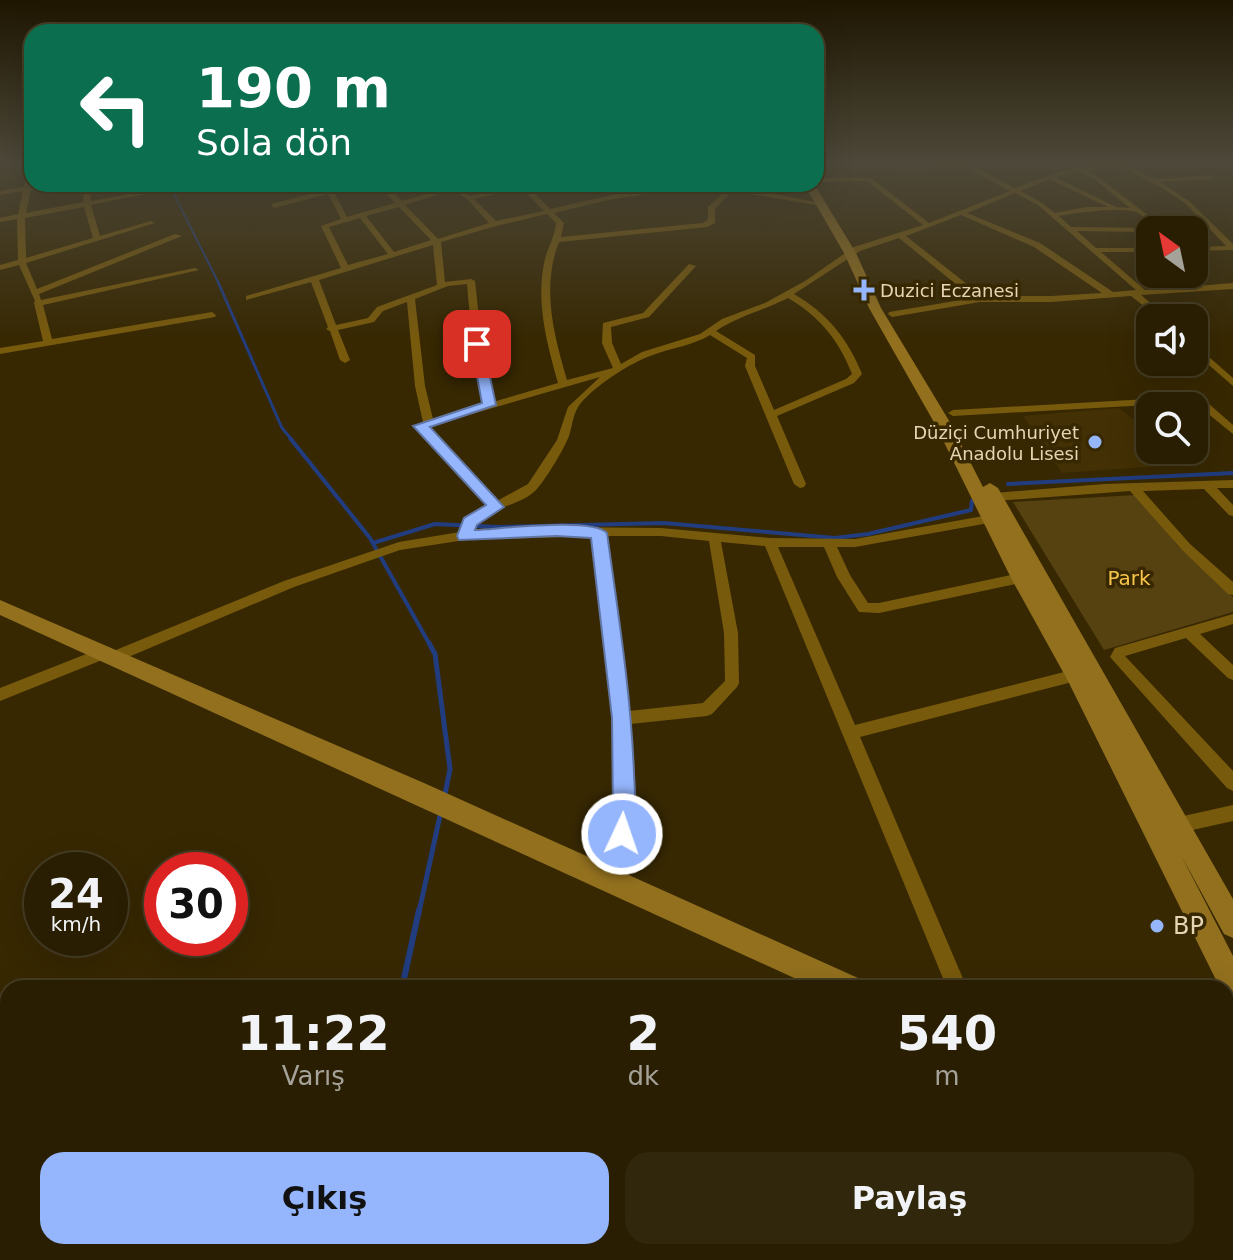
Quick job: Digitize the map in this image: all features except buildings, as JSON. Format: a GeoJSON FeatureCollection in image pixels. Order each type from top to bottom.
{"type":"FeatureCollection","features":[{"type":"Feature","properties":{"kind":"main road"},"geometry":{"type":"LineString","coordinates":[[834,222],[953,413],[995,497],[998,518],[1020,578],[1076,675],[1230,980]]}},
{"type":"Feature","properties":{"kind":"main road"},"geometry":{"type":"LineString","coordinates":[[837,222],[853,251],[875,308],[1179,825],[1233,925]]}},
{"type":"Feature","properties":{"kind":"main road"},"geometry":{"type":"LineString","coordinates":[[0,607],[416,791],[830,980]]}},
{"type":"Feature","properties":{"kind":"street"},"geometry":{"type":"LineString","coordinates":[[22,222],[22,263],[36,292],[49,344]]}},
{"type":"Feature","properties":{"kind":"street"},"geometry":{"type":"LineString","coordinates":[[92,222],[97,240]]}},
{"type":"Feature","properties":{"kind":"street"},"geometry":{"type":"LineString","coordinates":[[335,222],[325,226],[346,269]]}},
{"type":"Feature","properties":{"kind":"street"},"geometry":{"type":"LineString","coordinates":[[366,222],[393,255]]}},
{"type":"Feature","properties":{"kind":"street"},"geometry":{"type":"LineString","coordinates":[[418,222],[437,242],[441,286]]}},
{"type":"Feature","properties":{"kind":"street"},"geometry":{"type":"LineString","coordinates":[[249,298],[503,222]]}},
{"type":"Feature","properties":{"kind":"street"},"geometry":{"type":"LineString","coordinates":[[558,222],[559,240],[550,256],[547,329],[564,386]]}},
{"type":"Feature","properties":{"kind":"street"},"geometry":{"type":"LineString","coordinates":[[559,240],[704,225],[710,222]]}},
{"type":"Feature","properties":{"kind":"street"},"geometry":{"type":"LineString","coordinates":[[923,222],[928,226]]}},
{"type":"Feature","properties":{"kind":"street"},"geometry":{"type":"LineString","coordinates":[[467,530],[496,507],[532,487],[562,440],[573,407],[618,369],[645,354],[703,336],[725,321],[788,294],[853,251],[937,222]]}},
{"type":"Feature","properties":{"kind":"street"},"geometry":{"type":"LineString","coordinates":[[982,222],[1037,245],[1110,294]]}},
{"type":"Feature","properties":{"kind":"street"},"geometry":{"type":"LineString","coordinates":[[1062,222],[1122,273],[1150,304]]}},
{"type":"Feature","properties":{"kind":"street"},"geometry":{"type":"LineString","coordinates":[[1207,222],[1233,248]]}},
{"type":"Feature","properties":{"kind":"street"},"geometry":{"type":"LineString","coordinates":[[0,268],[151,223]]}},
{"type":"Feature","properties":{"kind":"street"},"geometry":{"type":"LineString","coordinates":[[1070,229],[1136,230]]}},
{"type":"Feature","properties":{"kind":"street"},"geometry":{"type":"LineString","coordinates":[[900,235],[980,299]]}},
{"type":"Feature","properties":{"kind":"street"},"geometry":{"type":"LineString","coordinates":[[36,292],[178,236]]}},
{"type":"Feature","properties":{"kind":"street"},"geometry":{"type":"LineString","coordinates":[[1208,249],[1233,248]]}},
{"type":"Feature","properties":{"kind":"street"},"geometry":{"type":"LineString","coordinates":[[1095,250],[1136,250]]}},
{"type":"Feature","properties":{"kind":"street"},"geometry":{"type":"LineString","coordinates":[[618,369],[607,343],[606,325],[646,315],[692,266]]}},
{"type":"Feature","properties":{"kind":"street"},"geometry":{"type":"LineString","coordinates":[[38,303],[195,270]]}},
{"type":"Feature","properties":{"kind":"street"},"geometry":{"type":"LineString","coordinates":[[1108,273],[1122,273]]}},
{"type":"Feature","properties":{"kind":"street"},"geometry":{"type":"LineString","coordinates":[[1081,274],[1095,274]]}},
{"type":"Feature","properties":{"kind":"street"},"geometry":{"type":"LineString","coordinates":[[315,280],[345,360]]}},
{"type":"Feature","properties":{"kind":"street"},"geometry":{"type":"LineString","coordinates":[[331,329],[371,320],[380,309],[441,286],[471,281],[479,363],[489,405]]}},
{"type":"Feature","properties":{"kind":"street"},"geometry":{"type":"LineString","coordinates":[[892,314],[980,299],[1051,299],[1233,286]]}},
{"type":"Feature","properties":{"kind":"street"},"geometry":{"type":"LineString","coordinates":[[1222,288],[1233,297]]}},
{"type":"Feature","properties":{"kind":"street"},"geometry":{"type":"LineString","coordinates":[[773,414],[850,381],[857,374],[834,329],[811,306],[788,294]]}},
{"type":"Feature","properties":{"kind":"street"},"geometry":{"type":"LineString","coordinates":[[411,299],[420,386],[429,423]]}},
{"type":"Feature","properties":{"kind":"street"},"geometry":{"type":"LineString","coordinates":[[0,351],[212,315]]}},
{"type":"Feature","properties":{"kind":"street"},"geometry":{"type":"LineString","coordinates":[[710,331],[752,357],[750,366],[773,414],[800,484]]}},
{"type":"Feature","properties":{"kind":"street"},"geometry":{"type":"LineString","coordinates":[[1208,360],[1233,383]]}},
{"type":"Feature","properties":{"kind":"street"},"geometry":{"type":"LineString","coordinates":[[496,507],[420,426],[618,369]]}},
{"type":"Feature","properties":{"kind":"street"},"geometry":{"type":"LineString","coordinates":[[953,413],[1184,400],[1205,406],[1233,431]]}},
{"type":"Feature","properties":{"kind":"street"},"geometry":{"type":"LineString","coordinates":[[995,497],[1133,487],[1233,484]]}},
{"type":"Feature","properties":{"kind":"street"},"geometry":{"type":"LineString","coordinates":[[1207,485],[1233,512]]}},
{"type":"Feature","properties":{"kind":"street"},"geometry":{"type":"LineString","coordinates":[[1133,487],[1186,547],[1233,590]]}},
{"type":"Feature","properties":{"kind":"street"},"geometry":{"type":"LineString","coordinates":[[0,695],[289,584],[399,546],[467,530],[661,532],[770,542],[855,543],[998,518]]}},
{"type":"Feature","properties":{"kind":"street"},"geometry":{"type":"LineString","coordinates":[[599,533],[622,718],[624,810],[616,883]]}},
{"type":"Feature","properties":{"kind":"street"},"geometry":{"type":"LineString","coordinates":[[622,718],[707,709],[732,683],[731,633],[714,536]]}},
{"type":"Feature","properties":{"kind":"street"},"geometry":{"type":"LineString","coordinates":[[770,542],[954,980]]}},
{"type":"Feature","properties":{"kind":"street"},"geometry":{"type":"LineString","coordinates":[[829,543],[844,577],[864,608],[879,608],[1020,578]]}},
{"type":"Feature","properties":{"kind":"street"},"geometry":{"type":"LineString","coordinates":[[1233,619],[1120,652],[1117,657],[1233,783]]}},
{"type":"Feature","properties":{"kind":"street"},"geometry":{"type":"LineString","coordinates":[[1190,633],[1233,674]]}},
{"type":"Feature","properties":{"kind":"street"},"geometry":{"type":"LineString","coordinates":[[850,733],[1076,675]]}},
{"type":"Feature","properties":{"kind":"street"},"geometry":{"type":"LineString","coordinates":[[1179,825],[1233,813]]}},
{"type":"Feature","properties":{"kind":"shaded area","name":"Düziçi Cumhuriyet Anadolu Lisesi"},"geometry":{"type":"Polygon","coordinates":[[[1119,408],[1136,422],[1136,464],[1188,464],[1062,473],[1023,416],[1119,408]]]}},
{"type":"Feature","properties":{"kind":"green space","name":"Park"},"geometry":{"type":"Polygon","coordinates":[[[1136,495],[1178,546],[1233,597],[1233,612],[1104,650],[1013,502],[1136,495]]]}},
{"type":"Feature","properties":{"kind":"waterway"},"geometry":{"type":"LineString","coordinates":[[188,222],[218,282]]}},
{"type":"Feature","properties":{"kind":"waterway"},"geometry":{"type":"LineString","coordinates":[[218,282],[282,428],[292,440]]}},
{"type":"Feature","properties":{"kind":"waterway"},"geometry":{"type":"LineString","coordinates":[[290,438],[370,538],[430,645]]}},
{"type":"Feature","properties":{"kind":"waterway"},"geometry":{"type":"LineString","coordinates":[[1008,484],[1233,473]]}},
{"type":"Feature","properties":{"kind":"waterway"},"geometry":{"type":"LineString","coordinates":[[373,543],[435,524],[499,527],[664,523],[835,538],[868,534],[971,510],[972,501]]}},
{"type":"Feature","properties":{"kind":"waterway"},"geometry":{"type":"LineString","coordinates":[[429,643],[435,654],[450,769],[445,794]]}},
{"type":"Feature","properties":{"kind":"waterway"},"geometry":{"type":"LineString","coordinates":[[419,912],[441,811]]}},
{"type":"Feature","properties":{"kind":"waterway"},"geometry":{"type":"LineString","coordinates":[[404,980],[419,910]]}},
{"type":"Feature","properties":{"kind":"place","name":"Duzici Eczanesi"},"geometry":{"type":"Point","coordinates":[864,290]}},
{"type":"Feature","properties":{"kind":"place","name":"Düziçi Cumhuriyet Anadolu Lisesi"},"geometry":{"type":"Point","coordinates":[1095,442]}},
{"type":"Feature","properties":{"kind":"place","name":"BP"},"geometry":{"type":"Point","coordinates":[1157,926]}},
{"type":"Feature","properties":{"kind":"route"},"geometry":{"type":"LineString","coordinates":[[477,344],[489,405],[420,426],[496,507],[482,512],[470,522],[465,536],[556,531],[599,533],[622,718],[622,834]]}}]}
